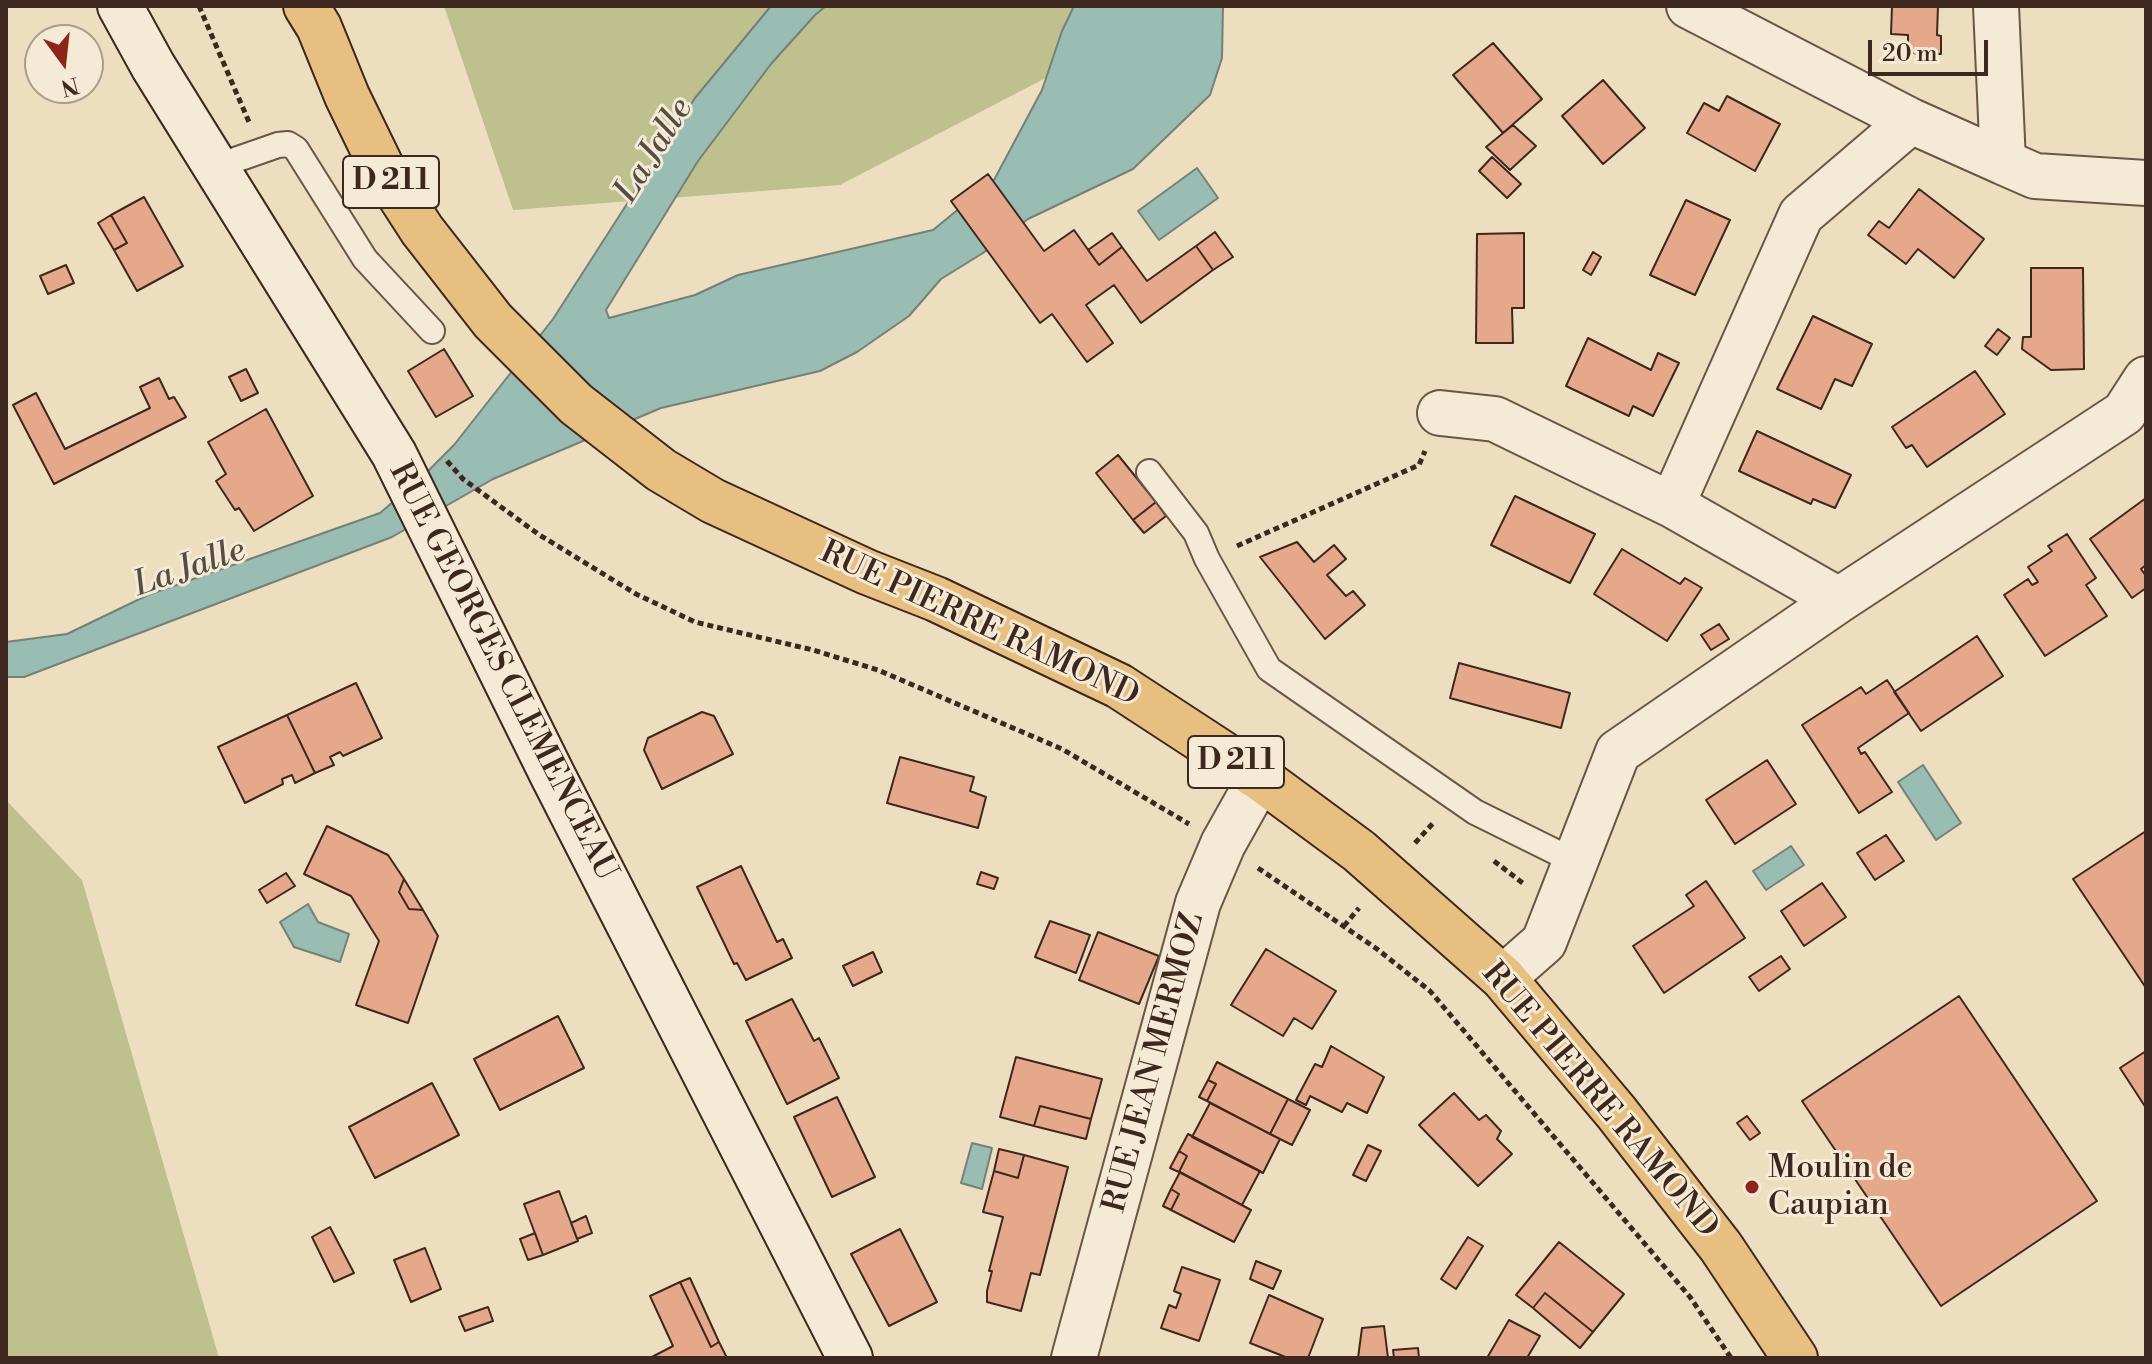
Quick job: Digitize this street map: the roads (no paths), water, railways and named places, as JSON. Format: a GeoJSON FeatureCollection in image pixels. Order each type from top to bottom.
{"type":"FeatureCollection","features":[{"type":"Feature","properties":{"kind":"main road","name":"RUE PIERRE RAMOND"},"geometry":{"type":"LineString","coordinates":[[313,13],[347,96],[382,168],[422,230],[493,321],[576,404],[661,470],[713,501],[867,572],[936,599],[1119,686],[1260,778],[1359,851],[1503,978],[1616,1112],[1721,1247],[1795,1358]]}},
{"type":"Feature","properties":{"kind":"street","name":"RUE GEORGES CLEMENCEAU"},"geometry":{"type":"LineString","coordinates":[[120,6],[153,66],[394,454],[552,774],[850,1358]]}},
{"type":"Feature","properties":{"kind":"street"},"geometry":{"type":"LineString","coordinates":[[1689,6],[1911,121],[2035,176],[2146,183]]}},
{"type":"Feature","properties":{"kind":"street"},"geometry":{"type":"LineString","coordinates":[[1996,6],[2003,162]]}},
{"type":"Feature","properties":{"kind":"street"},"geometry":{"type":"LineString","coordinates":[[1672,505],[1801,215],[1911,121]]}},
{"type":"Feature","properties":{"kind":"street"},"geometry":{"type":"LineString","coordinates":[[1503,978],[1544,942],[1618,752],[1839,600],[2124,413],[2146,379]]}},
{"type":"Feature","properties":{"kind":"street"},"geometry":{"type":"LineString","coordinates":[[1440,413],[1495,419],[1672,505],[1839,600]]}},
{"type":"Feature","properties":{"kind":"street","name":"RUE JEAN MERMOZ"},"geometry":{"type":"LineString","coordinates":[[1083,1355],[1198,903],[1223,844],[1260,778]]}},
{"type":"Feature","properties":{"kind":"lane"},"geometry":{"type":"LineString","coordinates":[[218,169],[278,145],[288,144],[296,149],[365,259],[432,331]]}},
{"type":"Feature","properties":{"kind":"lane"},"geometry":{"type":"LineString","coordinates":[[1149,472],[1196,533],[1207,559],[1269,669],[1475,812],[1576,862]]}},
{"type":"Feature","properties":{"kind":"water"},"geometry":{"type":"Polygon","coordinates":[[[771,6],[826,6],[771,64],[698,161],[606,310],[609,318],[695,295],[738,275],[933,230],[994,180],[1042,90],[1074,6],[1223,6],[1222,58],[1210,95],[1133,169],[1028,219],[983,253],[941,279],[909,316],[857,352],[820,371],[661,408],[493,479],[392,537],[24,677],[6,677],[6,642],[67,634],[148,595],[380,513],[423,476],[454,445],[553,319],[695,98],[771,6]]]}},
{"type":"Feature","properties":{"kind":"water"},"geometry":{"type":"Polygon","coordinates":[[[1197,168],[1218,198],[1159,240],[1138,211],[1197,168]]]}},
{"type":"Feature","properties":{"kind":"water"},"geometry":{"type":"Polygon","coordinates":[[[1923,765],[1961,823],[1936,840],[1898,782],[1923,765]]]}},
{"type":"Feature","properties":{"kind":"water"},"geometry":{"type":"Polygon","coordinates":[[[1791,846],[1804,865],[1766,890],[1753,871],[1791,846]]]}},
{"type":"Feature","properties":{"kind":"water"},"geometry":{"type":"Polygon","coordinates":[[[308,904],[318,922],[349,934],[340,962],[294,947],[280,922],[308,904]]]}},
{"type":"Feature","properties":{"kind":"water"},"geometry":{"type":"Polygon","coordinates":[[[972,1143],[992,1148],[982,1189],[961,1183],[972,1143]]]}},
{"type":"Feature","properties":{"kind":"place","name":"Moulin de Caupian"},"geometry":{"type":"Point","coordinates":[1752,1187]}},
{"type":"Feature","properties":{"kind":"water label","name":"La Jalle"},"geometry":{"type":"Point","coordinates":[655,151]}},
{"type":"Feature","properties":{"kind":"water label","name":"La Jalle"},"geometry":{"type":"Point","coordinates":[190,569]}}]}
